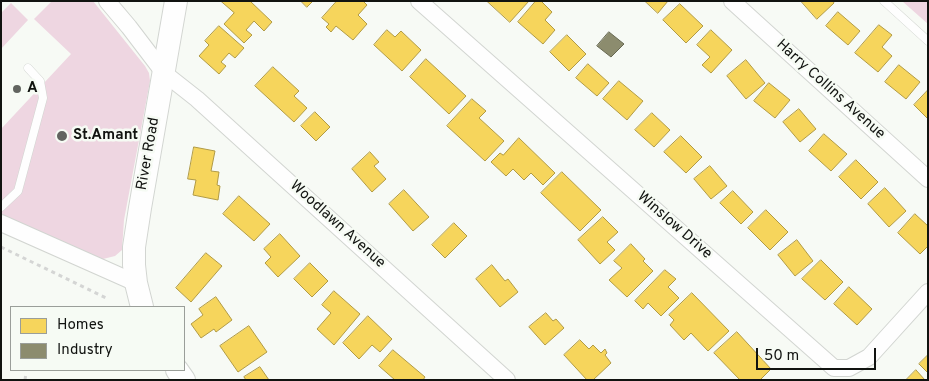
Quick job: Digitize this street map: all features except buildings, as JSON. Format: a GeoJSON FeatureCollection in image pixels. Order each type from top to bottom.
{"type":"FeatureCollection","features":[{"type":"Feature","properties":{"kind":"street","name":"Woodlawn Avenue"},"geometry":{"type":"LineString","coordinates":[[107,1],[164,73],[197,99],[507,380]]}},
{"type":"Feature","properties":{"kind":"street","name":"River Road"},"geometry":{"type":"LineString","coordinates":[[142,306],[136,283],[134,247],[176,1]]}},
{"type":"Feature","properties":{"kind":"street","name":"Winslow Drive"},"geometry":{"type":"LineString","coordinates":[[419,1],[834,368],[850,368],[869,357],[928,292]]}},
{"type":"Feature","properties":{"kind":"street","name":"Harry Collins Avenue"},"geometry":{"type":"LineString","coordinates":[[732,1],[928,179]]}},
{"type":"Feature","properties":{"kind":"street"},"geometry":{"type":"LineString","coordinates":[[1,223],[136,283]]}},
{"type":"Feature","properties":{"kind":"lane"},"geometry":{"type":"LineString","coordinates":[[884,1],[928,41]]}},
{"type":"Feature","properties":{"kind":"lane"},"geometry":{"type":"LineString","coordinates":[[1,207],[18,190],[43,98],[40,81],[28,68]]}},
{"type":"Feature","properties":{"kind":"path"},"geometry":{"type":"LineString","coordinates":[[1,247],[106,298]]}},
{"type":"Feature","properties":{"kind":"path"},"geometry":{"type":"LineString","coordinates":[[25,380],[26,373]]}},
{"type":"Feature","properties":{"kind":"shaded area","name":"St.Amant"},"geometry":{"type":"Polygon","coordinates":[[[52,1],[93,1],[149,73],[150,81],[124,220],[122,250],[115,256],[99,260],[1,214],[1,129],[71,54],[34,19],[52,1]]]}},
{"type":"Feature","properties":{"kind":"shaded area"},"geometry":{"type":"Polygon","coordinates":[[[902,1],[928,1],[928,24],[902,1]]]}},
{"type":"Feature","properties":{"kind":"shaded area"},"geometry":{"type":"Polygon","coordinates":[[[11,3],[28,20],[1,49],[1,13],[11,3]]]}},
{"type":"Feature","properties":{"kind":"place","name":"A"},"geometry":{"type":"Point","coordinates":[17,89]}},
{"type":"Feature","properties":{"kind":"place","name":"St.Amant"},"geometry":{"type":"Point","coordinates":[62,136]}}]}
